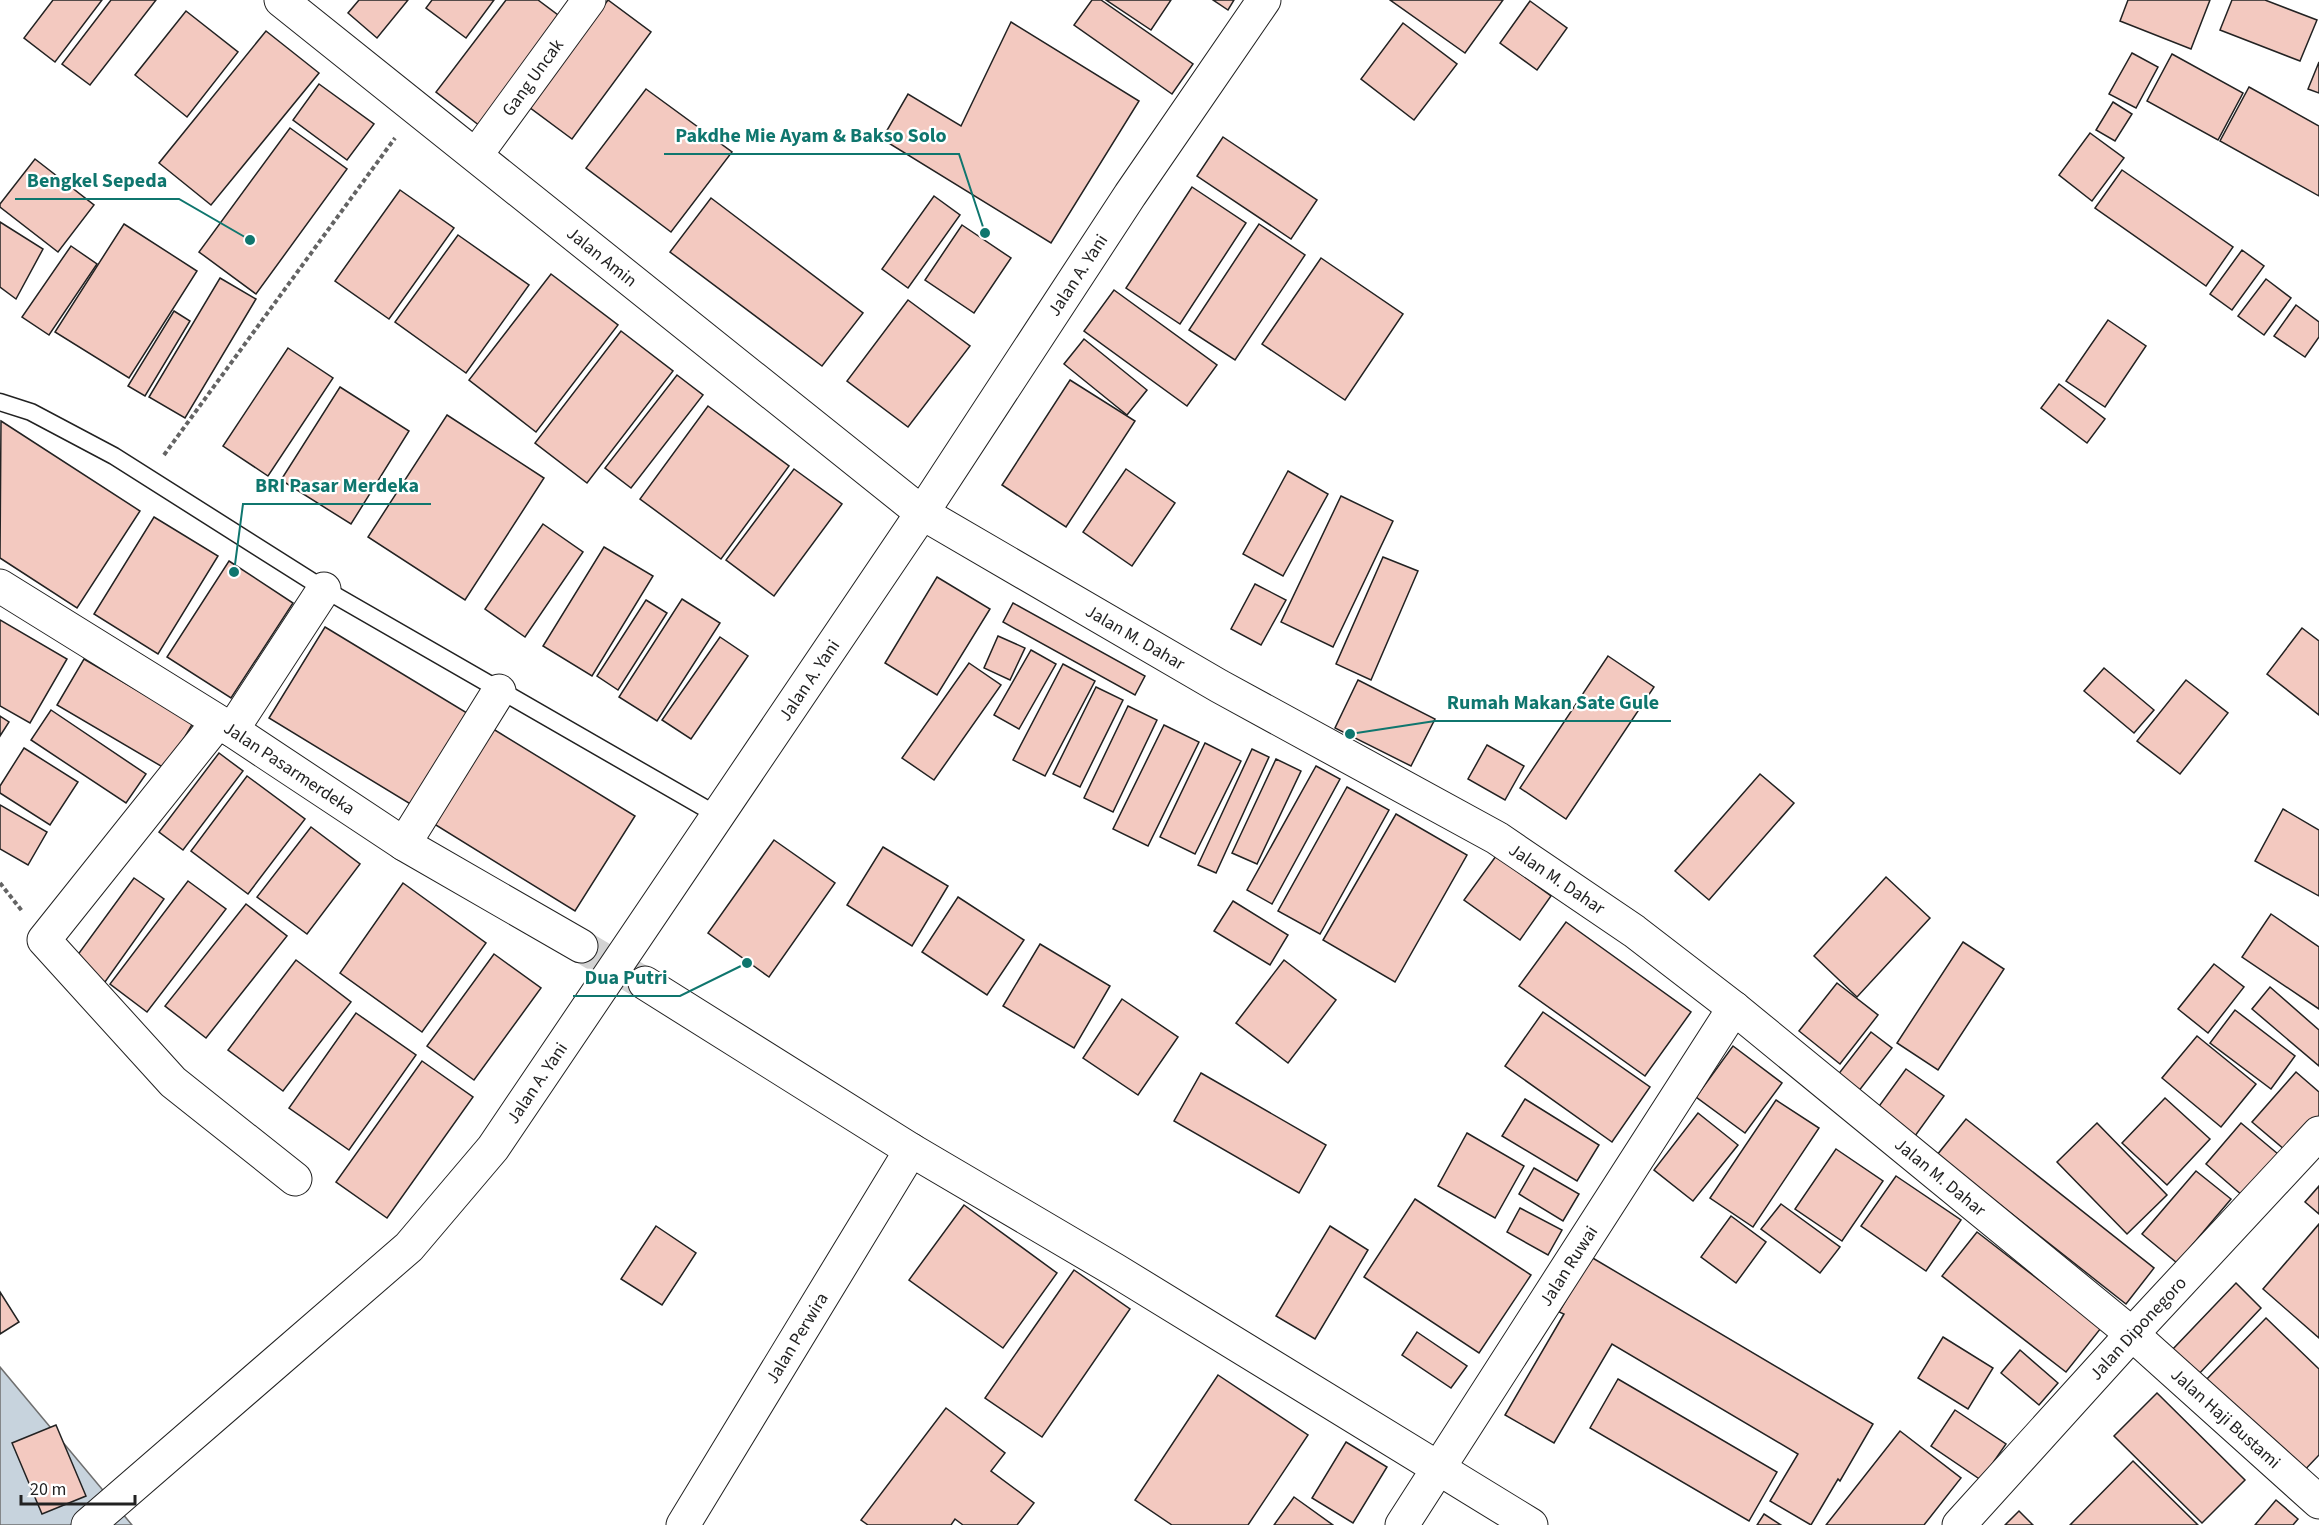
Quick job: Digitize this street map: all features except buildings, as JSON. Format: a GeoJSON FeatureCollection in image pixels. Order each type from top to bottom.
{"type":"FeatureCollection","features":[{"type":"Feature","properties":{"kind":"main road","name":"Jalan Amin"},"geometry":{"type":"LineString","coordinates":[[280,0],[922,513]]}},
{"type":"Feature","properties":{"kind":"main road","name":"Gang Uncak"},"geometry":{"type":"LineString","coordinates":[[476,155],[589,0]]}},
{"type":"Feature","properties":{"kind":"main road","name":"Jalan A. Yani"},"geometry":{"type":"LineString","coordinates":[[88,1525],[409,1247],[493,1148],[922,513],[1130,195],[1264,0]]}},
{"type":"Feature","properties":{"kind":"main road","name":"Jalan M. Dahar"},"geometry":{"type":"LineString","coordinates":[[922,513],[1220,686],[1497,838],[1634,931],[1734,1008],[2132,1334]]}},
{"type":"Feature","properties":{"kind":"main road","name":"Jalan Pasarmerdeka"},"geometry":{"type":"LineString","coordinates":[[0,586],[225,726],[404,844],[581,946]]}},
{"type":"Feature","properties":{"kind":"main road"},"geometry":{"type":"LineString","coordinates":[[295,1179],[173,1082],[44,940],[225,726],[324,589]]}},
{"type":"Feature","properties":{"kind":"main road"},"geometry":{"type":"LineString","coordinates":[[404,844],[499,691]]}},
{"type":"Feature","properties":{"kind":"main road"},"geometry":{"type":"LineString","coordinates":[[645,983],[911,1150],[1114,1270],[1532,1525]]}},
{"type":"Feature","properties":{"kind":"main road","name":"Jalan Ruwai"},"geometry":{"type":"LineString","coordinates":[[1402,1525],[1734,1008]]}},
{"type":"Feature","properties":{"kind":"main road","name":"Jalan Diponegoro"},"geometry":{"type":"LineString","coordinates":[[1959,1525],[2319,1133]]}},
{"type":"Feature","properties":{"kind":"main road","name":"Jalan Perwira"},"geometry":{"type":"LineString","coordinates":[[684,1525],[911,1150]]}},
{"type":"Feature","properties":{"kind":"main road","name":"Jalan Haji Bustami"},"geometry":{"type":"LineString","coordinates":[[2132,1334],[2319,1502]]}},
{"type":"Feature","properties":{"kind":"lane"},"geometry":{"type":"LineString","coordinates":[[0,402],[31,412],[114,456],[324,589],[717,815]]}},
{"type":"Feature","properties":{"kind":"path"},"geometry":{"type":"LineString","coordinates":[[148,476],[417,108]]}},
{"type":"Feature","properties":{"kind":"shaded area"},"geometry":{"type":"Polygon","coordinates":[[[0,1367],[132,1525],[0,1525],[0,1367]]]}},
{"type":"Feature","properties":{"kind":"tunnel"},"geometry":{"type":"LineString","coordinates":[[581,946],[640,981]]}},
{"type":"Feature","properties":{"kind":"place","name":"Pakdhe Mie Ayam & Bakso Solo"},"geometry":{"type":"Point","coordinates":[985,233]}},
{"type":"Feature","properties":{"kind":"place","name":"Bengkel Sepeda"},"geometry":{"type":"Point","coordinates":[250,240]}},
{"type":"Feature","properties":{"kind":"place","name":"BRI Pasar Merdeka"},"geometry":{"type":"Point","coordinates":[234,572]}},
{"type":"Feature","properties":{"kind":"place","name":"Rumah Makan Sate Gule"},"geometry":{"type":"Point","coordinates":[1350,734]}},
{"type":"Feature","properties":{"kind":"place","name":"Dua Putri"},"geometry":{"type":"Point","coordinates":[747,963]}}]}
